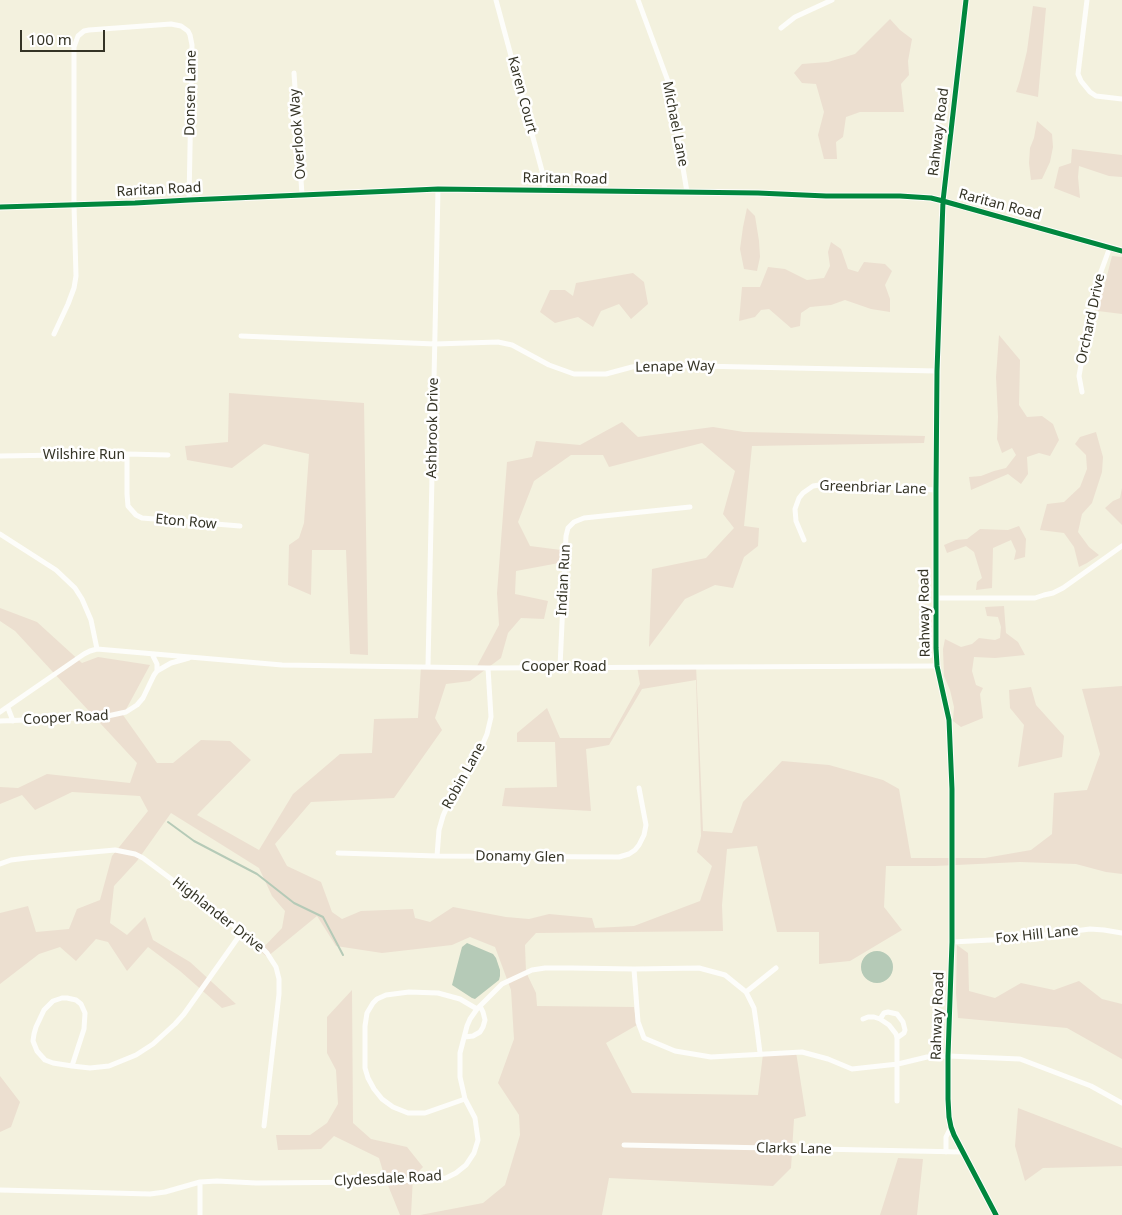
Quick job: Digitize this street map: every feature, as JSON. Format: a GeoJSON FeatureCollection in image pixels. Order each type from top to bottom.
{"type":"FeatureCollection","features":[{"type":"Feature","properties":{"kind":"street","name":"Karen Court"},"geometry":{"type":"LineString","coordinates":[[496,0],[542,171],[545,190]]}},
{"type":"Feature","properties":{"kind":"street","name":"Michael Lane"},"geometry":{"type":"LineString","coordinates":[[638,0],[669,84],[687,192]]}},
{"type":"Feature","properties":{"kind":"street"},"geometry":{"type":"LineString","coordinates":[[781,28],[795,17],[832,0]]}},
{"type":"Feature","properties":{"kind":"street","name":"Rahway Road"},"geometry":{"type":"LineString","coordinates":[[966,0],[943,201],[937,371],[937,666],[949,720],[952,789],[952,942],[948,1100],[951,1126],[996,1215]]}},
{"type":"Feature","properties":{"kind":"street"},"geometry":{"type":"LineString","coordinates":[[1087,0],[1078,74],[1081,82],[1096,96],[1122,99]]}},
{"type":"Feature","properties":{"kind":"street","name":"Donsen Lane"},"geometry":{"type":"LineString","coordinates":[[74,205],[75,41],[81,34],[89,30],[171,24],[185,28],[192,41],[189,200]]}},
{"type":"Feature","properties":{"kind":"street","name":"Overlook Way"},"geometry":{"type":"LineString","coordinates":[[294,73],[302,195]]}},
{"type":"Feature","properties":{"kind":"street","name":"Raritan Road"},"geometry":{"type":"LineString","coordinates":[[0,207],[135,203],[438,189],[900,196],[931,198],[1122,251]]}},
{"type":"Feature","properties":{"kind":"street","name":"Ashbrook Drive"},"geometry":{"type":"LineString","coordinates":[[428,666],[438,189]]}},
{"type":"Feature","properties":{"kind":"street"},"geometry":{"type":"LineString","coordinates":[[54,334],[68,304],[76,276],[74,205]]}},
{"type":"Feature","properties":{"kind":"street","name":"Orchard Drive"},"geometry":{"type":"LineString","coordinates":[[1082,392],[1079,376],[1083,354],[1099,276],[1110,247]]}},
{"type":"Feature","properties":{"kind":"street","name":"Lenape Way"},"geometry":{"type":"LineString","coordinates":[[241,336],[435,344],[498,342],[512,345],[549,365],[574,374],[606,374],[632,367],[650,365],[937,371]]}},
{"type":"Feature","properties":{"kind":"street","name":"Eton Row"},"geometry":{"type":"LineString","coordinates":[[127,454],[127,501],[128,506],[136,515],[142,518],[240,526]]}},
{"type":"Feature","properties":{"kind":"street","name":"Wilshire Run"},"geometry":{"type":"LineString","coordinates":[[0,456],[168,455]]}},
{"type":"Feature","properties":{"kind":"street","name":"Greenbriar Lane"},"geometry":{"type":"LineString","coordinates":[[804,540],[796,521],[795,509],[803,493],[814,486],[826,484],[936,490]]}},
{"type":"Feature","properties":{"kind":"street","name":"Indian Run"},"geometry":{"type":"LineString","coordinates":[[560,668],[566,536],[568,528],[574,522],[584,518],[690,507]]}},
{"type":"Feature","properties":{"kind":"street"},"geometry":{"type":"LineString","coordinates":[[0,534],[56,570],[75,588],[91,620],[97,649]]}},
{"type":"Feature","properties":{"kind":"street"},"geometry":{"type":"LineString","coordinates":[[936,598],[1035,598],[1053,593],[1122,546]]}},
{"type":"Feature","properties":{"kind":"street","name":"Cooper Road"},"geometry":{"type":"LineString","coordinates":[[0,712],[84,654],[97,649],[282,665],[488,668],[937,666]]}},
{"type":"Feature","properties":{"kind":"street"},"geometry":{"type":"LineString","coordinates":[[152,654],[157,664],[157,671]]}},
{"type":"Feature","properties":{"kind":"street","name":"Cooper Road"},"geometry":{"type":"LineString","coordinates":[[0,721],[104,717],[126,712],[137,705],[143,698],[157,671],[170,663],[192,657]]}},
{"type":"Feature","properties":{"kind":"street","name":"Robin Lane"},"geometry":{"type":"LineString","coordinates":[[437,856],[442,816],[487,734],[490,717],[488,668]]}},
{"type":"Feature","properties":{"kind":"street","name":"Cooper Road"},"geometry":{"type":"LineString","coordinates":[[8,708],[13,721]]}},
{"type":"Feature","properties":{"kind":"street","name":"Donamy Glen"},"geometry":{"type":"LineString","coordinates":[[338,854],[623,857],[640,845],[646,829],[639,788]]}},
{"type":"Feature","properties":{"kind":"street","name":"Highlander Drive"},"geometry":{"type":"LineString","coordinates":[[0,864],[11,860],[27,858],[116,850],[135,854],[257,943],[267,953],[276,967],[279,979],[279,994],[264,1126]]}},
{"type":"Feature","properties":{"kind":"street","name":"Fox Hill Lane"},"geometry":{"type":"LineString","coordinates":[[952,942],[1030,938],[1090,930],[1122,933]]}},
{"type":"Feature","properties":{"kind":"street"},"geometry":{"type":"LineString","coordinates":[[72,1066],[86,1023],[85,1013],[81,1004],[72,998],[62,998],[53,1001],[44,1010],[34,1034],[37,1051],[45,1060],[72,1066],[98,1068],[114,1064],[136,1055],[153,1044],[175,1024],[242,932]]}},
{"type":"Feature","properties":{"kind":"street","name":"Clydesdale Road"},"geometry":{"type":"LineString","coordinates":[[0,1190],[150,1194],[166,1192],[200,1182],[217,1181],[382,1182],[446,1178],[466,1165],[474,1153],[478,1140],[475,1118],[465,1099],[460,1077],[460,1053],[470,1019],[478,1007],[502,984],[532,970],[545,968],[699,968],[725,975],[746,992],[754,1008],[760,1054]]}},
{"type":"Feature","properties":{"kind":"street"},"geometry":{"type":"LineString","coordinates":[[746,992],[776,968]]}},
{"type":"Feature","properties":{"kind":"street"},"geometry":{"type":"LineString","coordinates":[[634,969],[638,1022],[644,1038],[675,1051],[711,1057],[802,1052],[828,1059],[852,1069],[898,1064],[927,1057],[1020,1059],[1091,1086],[1122,1103]]}},
{"type":"Feature","properties":{"kind":"street"},"geometry":{"type":"LineString","coordinates":[[464,1037],[473,1036],[480,1032],[485,1020],[483,1012],[478,1007],[460,999],[438,993],[409,992],[386,995],[377,999],[367,1013],[365,1026],[365,1068],[374,1090],[382,1099],[408,1113],[425,1113],[465,1099]]}},
{"type":"Feature","properties":{"kind":"street"},"geometry":{"type":"LineString","coordinates":[[880,1020],[884,1013],[897,1014],[903,1022],[905,1030],[897,1038]]}},
{"type":"Feature","properties":{"kind":"street"},"geometry":{"type":"LineString","coordinates":[[863,1019],[874,1017],[889,1025],[897,1038],[898,1101]]}},
{"type":"Feature","properties":{"kind":"street"},"geometry":{"type":"LineString","coordinates":[[946,1152],[946,1137],[951,1126]]}},
{"type":"Feature","properties":{"kind":"street","name":"Clarks Lane"},"geometry":{"type":"LineString","coordinates":[[624,1145],[963,1152]]}},
{"type":"Feature","properties":{"kind":"street"},"geometry":{"type":"LineString","coordinates":[[200,1182],[200,1215]]}},
{"type":"Feature","properties":{"kind":"shaded area"},"geometry":{"type":"Polygon","coordinates":[[[1033,6],[1046,8],[1038,97],[1016,92],[1027,51],[1033,6]]]}},
{"type":"Feature","properties":{"kind":"shaded area"},"geometry":{"type":"Polygon","coordinates":[[[890,19],[912,39],[908,61],[909,75],[901,84],[904,112],[860,112],[846,117],[843,137],[836,142],[837,159],[824,159],[818,135],[824,112],[816,84],[802,83],[794,73],[802,64],[828,62],[855,54],[890,19]]]}},
{"type":"Feature","properties":{"kind":"shaded area"},"geometry":{"type":"Polygon","coordinates":[[[1037,121],[1052,134],[1053,147],[1050,162],[1042,179],[1031,180],[1030,148],[1037,121]]]}},
{"type":"Feature","properties":{"kind":"shaded area"},"geometry":{"type":"Polygon","coordinates":[[[1072,149],[1122,155],[1122,177],[1109,176],[1079,166],[1080,198],[1054,188],[1059,167],[1071,163],[1072,149]]]}},
{"type":"Feature","properties":{"kind":"shaded area"},"geometry":{"type":"Polygon","coordinates":[[[747,208],[755,216],[759,241],[760,257],[757,271],[744,269],[740,249],[747,208]]]}},
{"type":"Feature","properties":{"kind":"shaded area"},"geometry":{"type":"Polygon","coordinates":[[[831,242],[841,249],[848,269],[858,272],[864,262],[885,264],[892,271],[885,285],[890,299],[890,312],[871,309],[845,300],[831,305],[810,307],[801,313],[800,326],[791,328],[769,309],[761,310],[755,317],[739,321],[742,287],[760,287],[768,267],[785,269],[807,280],[824,278],[830,266],[828,252],[831,242]]]}},
{"type":"Feature","properties":{"kind":"shaded area"},"geometry":{"type":"Polygon","coordinates":[[[1112,256],[1122,257],[1122,314],[1098,311],[1112,256]]]}},
{"type":"Feature","properties":{"kind":"shaded area"},"geometry":{"type":"Polygon","coordinates":[[[633,273],[644,282],[648,304],[631,319],[619,304],[601,311],[593,327],[578,317],[555,323],[540,312],[550,290],[565,290],[573,296],[576,283],[633,273]]]}},
{"type":"Feature","properties":{"kind":"shaded area"},"geometry":{"type":"Polygon","coordinates":[[[999,335],[1020,360],[1019,405],[1027,417],[1042,416],[1053,424],[1059,440],[1050,456],[1039,453],[1027,457],[1028,474],[1021,484],[1008,474],[971,490],[969,477],[981,476],[1006,468],[1016,455],[1012,448],[1002,453],[997,439],[996,377],[999,335]]]}},
{"type":"Feature","properties":{"kind":"shaded area"},"geometry":{"type":"Polygon","coordinates":[[[229,393],[364,403],[368,655],[350,654],[346,550],[312,550],[311,595],[288,585],[289,545],[299,538],[304,523],[309,454],[264,444],[232,468],[187,460],[185,446],[228,442],[229,393]]]}},
{"type":"Feature","properties":{"kind":"shaded area"},"geometry":{"type":"Polygon","coordinates":[[[622,422],[638,437],[713,427],[744,432],[925,436],[924,443],[752,446],[744,526],[759,528],[758,546],[744,557],[733,588],[715,585],[685,599],[649,647],[652,569],[706,558],[734,528],[723,514],[735,471],[702,443],[609,467],[603,455],[571,455],[534,481],[518,522],[530,546],[561,550],[559,563],[516,571],[515,594],[548,601],[544,619],[521,618],[508,633],[501,658],[470,681],[446,684],[435,718],[442,730],[394,798],[311,802],[275,844],[287,866],[321,882],[332,912],[342,919],[361,911],[413,909],[415,918],[430,922],[453,907],[506,917],[529,919],[549,914],[592,918],[595,928],[634,926],[700,901],[712,866],[697,852],[701,836],[696,680],[642,689],[609,745],[586,749],[591,811],[502,806],[505,788],[557,787],[555,742],[517,742],[517,733],[547,708],[560,738],[610,738],[640,684],[637,666],[696,665],[703,831],[732,833],[743,802],[782,761],[829,765],[883,780],[899,789],[911,858],[985,858],[1031,850],[1052,834],[1054,793],[1087,790],[1100,754],[1082,689],[1122,686],[1122,874],[1076,864],[1020,862],[886,866],[884,907],[902,930],[850,961],[819,964],[819,932],[777,932],[757,846],[727,849],[722,905],[723,931],[536,933],[525,945],[526,972],[536,993],[537,1006],[634,1007],[637,1025],[606,1043],[632,1093],[758,1095],[763,1054],[796,1052],[806,1116],[794,1119],[791,1168],[773,1186],[609,1178],[602,1215],[420,1215],[483,1203],[505,1185],[520,1135],[519,1115],[498,1083],[514,1039],[511,990],[495,947],[470,937],[452,945],[382,953],[336,946],[317,916],[267,957],[260,951],[282,928],[285,911],[272,896],[259,868],[171,813],[137,861],[114,886],[110,923],[127,935],[145,917],[153,940],[190,962],[236,1004],[222,1008],[180,971],[148,947],[127,971],[108,942],[96,939],[76,961],[60,947],[39,954],[0,984],[0,913],[28,906],[36,932],[69,929],[77,909],[100,900],[112,856],[148,811],[140,796],[72,792],[35,810],[22,795],[0,804],[0,787],[18,788],[47,774],[130,783],[137,763],[15,631],[0,621],[0,608],[37,622],[82,663],[98,657],[150,665],[123,715],[157,763],[173,763],[201,740],[230,741],[251,760],[197,815],[259,850],[293,794],[340,754],[372,753],[374,719],[418,718],[421,666],[476,668],[499,625],[497,593],[507,462],[532,457],[536,441],[580,445],[622,422]]]}},
{"type":"Feature","properties":{"kind":"shaded area"},"geometry":{"type":"Polygon","coordinates":[[[1096,432],[1103,457],[1102,472],[1092,503],[1082,514],[1078,532],[1089,547],[1099,555],[1079,567],[1074,547],[1064,533],[1040,530],[1047,504],[1064,502],[1080,487],[1087,469],[1086,455],[1075,444],[1080,437],[1096,432]]]}},
{"type":"Feature","properties":{"kind":"shaded area"},"geometry":{"type":"Polygon","coordinates":[[[1122,488],[1122,525],[1105,508],[1120,498],[1122,488]]]}},
{"type":"Feature","properties":{"kind":"shaded area"},"geometry":{"type":"Polygon","coordinates":[[[1019,526],[1026,539],[1025,557],[1014,560],[1016,551],[1011,540],[993,548],[992,588],[976,590],[977,582],[982,578],[974,552],[966,546],[947,553],[944,545],[956,540],[967,539],[980,529],[1008,530],[1019,526]]]}},
{"type":"Feature","properties":{"kind":"shaded area"},"geometry":{"type":"Polygon","coordinates":[[[1004,606],[1006,633],[1018,642],[1025,655],[995,658],[974,657],[972,671],[976,685],[983,688],[980,694],[983,718],[961,727],[953,721],[954,707],[944,676],[943,649],[945,639],[961,647],[972,644],[979,638],[995,640],[1000,638],[1001,627],[998,617],[987,616],[985,607],[1004,606]]]}},
{"type":"Feature","properties":{"kind":"shaded area"},"geometry":{"type":"Polygon","coordinates":[[[1031,687],[1036,705],[1064,736],[1062,757],[1018,767],[1024,725],[1010,708],[1009,690],[1031,687]]]}},
{"type":"Feature","properties":{"kind":"shaded area"},"geometry":{"type":"Polygon","coordinates":[[[467,943],[493,954],[500,970],[499,980],[475,999],[452,985],[462,947],[467,943]]]}},
{"type":"Feature","properties":{"kind":"shaded area"},"geometry":{"type":"Polygon","coordinates":[[[957,945],[968,953],[969,991],[995,998],[1021,983],[1054,990],[1079,981],[1102,999],[1122,1004],[1122,1059],[1067,1028],[958,1018],[956,993],[957,945]]]}},
{"type":"Feature","properties":{"kind":"shaded area"},"geometry":{"type":"Polygon","coordinates":[[[877,951],[888,956],[893,967],[888,978],[877,983],[866,978],[861,967],[866,956],[877,951]]]}},
{"type":"Feature","properties":{"kind":"shaded area"},"geometry":{"type":"Polygon","coordinates":[[[352,990],[353,1123],[371,1139],[407,1147],[423,1167],[413,1177],[411,1215],[400,1215],[379,1158],[334,1136],[321,1149],[278,1150],[276,1135],[310,1135],[327,1123],[338,1104],[336,1070],[327,1053],[327,1017],[352,990]]]}},
{"type":"Feature","properties":{"kind":"shaded area"},"geometry":{"type":"Polygon","coordinates":[[[0,1076],[20,1102],[11,1127],[0,1132],[0,1076]]]}},
{"type":"Feature","properties":{"kind":"shaded area"},"geometry":{"type":"Polygon","coordinates":[[[1018,1108],[1122,1148],[1122,1166],[1043,1168],[1025,1181],[1015,1146],[1018,1108]]]}},
{"type":"Feature","properties":{"kind":"shaded area"},"geometry":{"type":"Polygon","coordinates":[[[898,1158],[923,1159],[917,1215],[880,1215],[898,1158]]]}},
{"type":"Feature","properties":{"kind":"waterway"},"geometry":{"type":"LineString","coordinates":[[168,822],[194,841],[257,874],[294,903],[323,917],[343,955]]}},
{"type":"Feature","properties":{"kind":"cycle path"},"geometry":{"type":"LineString","coordinates":[[966,0],[943,201],[937,371],[936,648],[937,666],[949,720],[952,789],[952,942],[948,1056],[949,1117],[954,1135],[996,1215]]}},
{"type":"Feature","properties":{"kind":"cycle path"},"geometry":{"type":"LineString","coordinates":[[0,207],[135,203],[438,189],[900,196],[931,198],[1122,251]]}}]}
